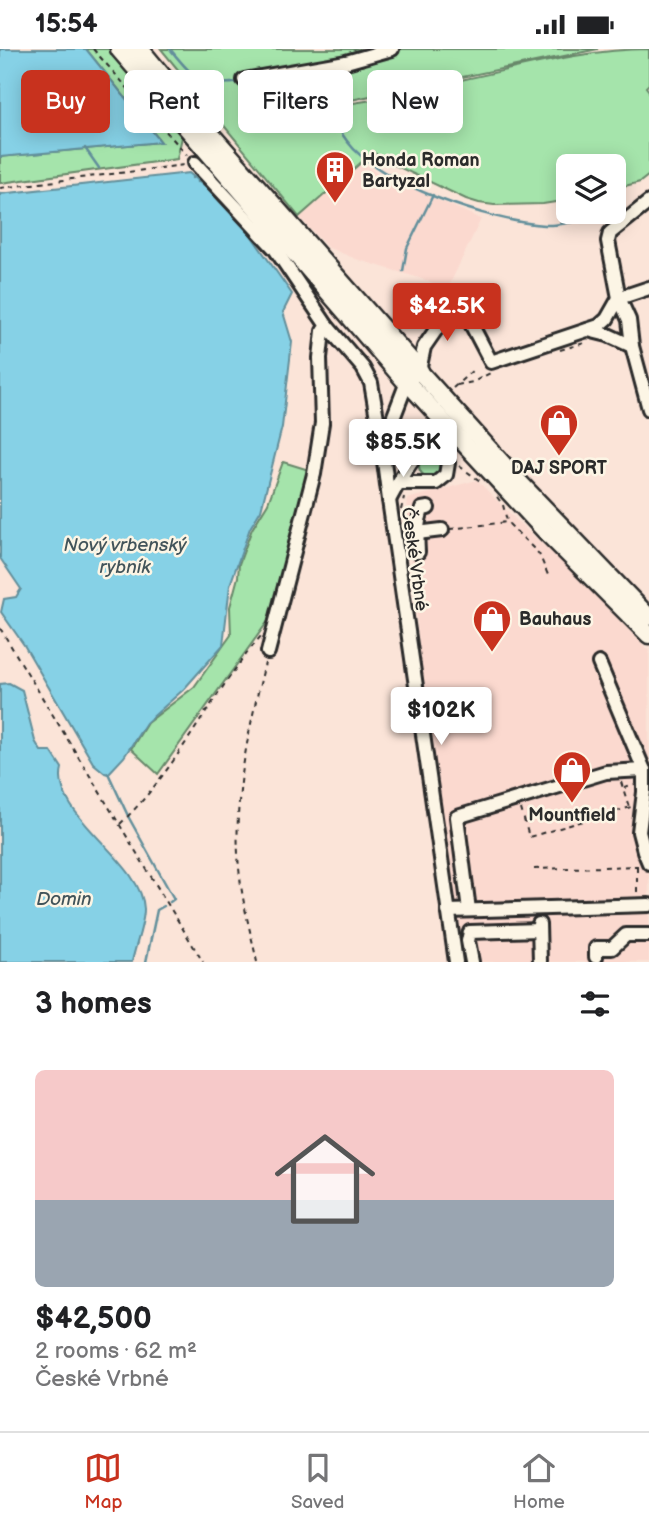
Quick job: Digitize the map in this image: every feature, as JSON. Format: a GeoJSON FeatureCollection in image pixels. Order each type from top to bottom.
{"type":"FeatureCollection","features":[{"type":"Feature","properties":{"kind":"highway"},"geometry":{"type":"LineString","coordinates":[[120,49],[413,377]]}},
{"type":"Feature","properties":{"kind":"highway"},"geometry":{"type":"LineString","coordinates":[[139,49],[413,377]]}},
{"type":"Feature","properties":{"kind":"main road"},"geometry":{"type":"LineString","coordinates":[[413,377],[522,485],[630,607],[649,635]]}},
{"type":"Feature","properties":{"kind":"main road"},"geometry":{"type":"LineString","coordinates":[[630,607],[649,617]]}},
{"type":"Feature","properties":{"kind":"street"},"geometry":{"type":"LineString","coordinates":[[300,70],[345,62],[392,49]]}},
{"type":"Feature","properties":{"kind":"street"},"geometry":{"type":"LineString","coordinates":[[195,163],[275,249],[327,326],[363,368],[371,383],[388,461]]}},
{"type":"Feature","properties":{"kind":"street"},"geometry":{"type":"LineString","coordinates":[[649,202],[610,233],[608,241],[619,299],[629,320],[632,346],[649,409]]}},
{"type":"Feature","properties":{"kind":"street"},"geometry":{"type":"LineString","coordinates":[[619,299],[649,288]]}},
{"type":"Feature","properties":{"kind":"street","name":"České Vrbné"},"geometry":{"type":"LineString","coordinates":[[456,962],[389,500],[387,434],[424,348],[453,305],[469,320],[491,362],[588,330],[607,319],[619,299]]}},
{"type":"Feature","properties":{"kind":"street"},"geometry":{"type":"LineString","coordinates":[[268,652],[314,474],[322,423],[320,358],[323,331],[327,326]]}},
{"type":"Feature","properties":{"kind":"street"},"geometry":{"type":"LineString","coordinates":[[588,330],[608,335],[632,346]]}},
{"type":"Feature","properties":{"kind":"street"},"geometry":{"type":"LineString","coordinates":[[377,415],[394,416]]}},
{"type":"Feature","properties":{"kind":"street"},"geometry":{"type":"LineString","coordinates":[[389,500],[399,483],[421,451],[432,449],[443,453],[447,463],[446,475],[436,483],[399,483]]}},
{"type":"Feature","properties":{"kind":"street"},"geometry":{"type":"LineString","coordinates":[[418,552],[417,533],[423,507]]}},
{"type":"Feature","properties":{"kind":"street"},"geometry":{"type":"LineString","coordinates":[[417,533],[442,530]]}},
{"type":"Feature","properties":{"kind":"street"},"geometry":{"type":"LineString","coordinates":[[599,663],[643,770],[644,792],[639,832],[644,859]]}},
{"type":"Feature","properties":{"kind":"street"},"geometry":{"type":"LineString","coordinates":[[469,910],[457,817],[606,772],[643,770]]}},
{"type":"Feature","properties":{"kind":"street"},"geometry":{"type":"LineString","coordinates":[[448,911],[643,906]]}},
{"type":"Feature","properties":{"kind":"street"},"geometry":{"type":"LineString","coordinates":[[471,962],[468,941],[470,932],[539,926],[540,962]]}},
{"type":"Feature","properties":{"kind":"street"},"geometry":{"type":"LineString","coordinates":[[596,957],[596,949],[612,948],[618,939],[626,935],[649,935]]}},
{"type":"Feature","properties":{"kind":"path"},"geometry":{"type":"LineString","coordinates":[[93,49],[195,163]]}},
{"type":"Feature","properties":{"kind":"path"},"geometry":{"type":"LineString","coordinates":[[0,188],[195,163]]}},
{"type":"Feature","properties":{"kind":"path"},"geometry":{"type":"LineString","coordinates":[[557,351],[608,335]]}},
{"type":"Feature","properties":{"kind":"path"},"geometry":{"type":"LineString","coordinates":[[448,392],[473,370]]}},
{"type":"Feature","properties":{"kind":"path"},"geometry":{"type":"LineString","coordinates":[[457,385],[494,371]]}},
{"type":"Feature","properties":{"kind":"path"},"geometry":{"type":"LineString","coordinates":[[388,461],[396,459],[419,419],[427,411]]}},
{"type":"Feature","properties":{"kind":"path"},"geometry":{"type":"LineString","coordinates":[[405,443],[409,447]]}},
{"type":"Feature","properties":{"kind":"path"},"geometry":{"type":"LineString","coordinates":[[447,463],[457,465],[490,488]]}},
{"type":"Feature","properties":{"kind":"path"},"geometry":{"type":"LineString","coordinates":[[496,497],[503,505],[507,522],[540,554],[548,575]]}},
{"type":"Feature","properties":{"kind":"path"},"geometry":{"type":"LineString","coordinates":[[442,530],[507,522]]}},
{"type":"Feature","properties":{"kind":"path"},"geometry":{"type":"LineString","coordinates":[[0,628],[202,962]]}},
{"type":"Feature","properties":{"kind":"path"},"geometry":{"type":"LineString","coordinates":[[120,825],[151,793],[232,672],[263,633]]}},
{"type":"Feature","properties":{"kind":"path"},"geometry":{"type":"LineString","coordinates":[[257,962],[240,876],[238,816],[245,756],[268,652]]}},
{"type":"Feature","properties":{"kind":"path"},"geometry":{"type":"LineString","coordinates":[[606,772],[608,777],[619,774],[629,808]]}},
{"type":"Feature","properties":{"kind":"path"},"geometry":{"type":"LineString","coordinates":[[623,788],[634,785]]}},
{"type":"Feature","properties":{"kind":"path"},"geometry":{"type":"LineString","coordinates":[[518,797],[529,837],[637,805]]}},
{"type":"Feature","properties":{"kind":"path"},"geometry":{"type":"LineString","coordinates":[[534,869],[644,859],[643,906]]}},
{"type":"Feature","properties":{"kind":"shaded area"},"geometry":{"type":"Polygon","coordinates":[[[362,162],[374,171],[481,219],[446,292],[429,281],[356,259],[327,247],[299,217],[362,162]]]}},
{"type":"Feature","properties":{"kind":"shaded area"},"geometry":{"type":"Polygon","coordinates":[[[477,480],[649,651],[649,962],[464,962],[419,647],[407,499],[477,480]]]}},
{"type":"Feature","properties":{"kind":"green space"},"geometry":{"type":"Polygon","coordinates":[[[86,49],[110,49],[127,70],[124,70],[124,96],[110,79],[110,70],[103,70],[86,49]]]}},
{"type":"Feature","properties":{"kind":"green space"},"geometry":{"type":"Polygon","coordinates":[[[161,49],[598,49],[463,77],[463,70],[367,70],[367,97],[353,100],[353,70],[238,70],[238,133],[353,133],[353,103],[367,101],[367,133],[463,133],[463,80],[602,52],[649,49],[649,84],[646,87],[649,91],[649,175],[640,182],[626,186],[626,154],[556,154],[556,202],[494,205],[466,199],[386,161],[373,152],[299,217],[224,126],[224,70],[178,70],[161,49]]]}},
{"type":"Feature","properties":{"kind":"green space"},"geometry":{"type":"Polygon","coordinates":[[[154,133],[179,133],[182,137],[177,159],[0,183],[0,157],[161,142],[154,133]]]}},
{"type":"Feature","properties":{"kind":"green space"},"geometry":{"type":"Polygon","coordinates":[[[430,455],[438,458],[441,466],[438,474],[430,477],[422,474],[419,466],[422,458],[430,455]]]}},
{"type":"Feature","properties":{"kind":"green space"},"geometry":{"type":"Polygon","coordinates":[[[283,462],[312,471],[268,621],[158,774],[131,749],[147,723],[194,687],[231,635],[230,607],[239,564],[252,529],[268,503],[283,462]]]}},
{"type":"Feature","properties":{"kind":"water"},"geometry":{"type":"Polygon","coordinates":[[[0,49],[86,49],[103,70],[21,70],[21,133],[110,133],[110,79],[124,96],[124,133],[154,133],[161,142],[0,157],[0,49]]]}},
{"type":"Feature","properties":{"kind":"water","name":"Nový vrbenský rybník"},"geometry":{"type":"Polygon","coordinates":[[[189,173],[219,197],[248,231],[292,294],[283,312],[292,342],[282,427],[261,510],[250,528],[230,585],[223,645],[184,689],[146,723],[124,757],[108,774],[93,763],[24,645],[1,612],[4,599],[16,597],[21,589],[0,558],[0,194],[189,173]]]}},
{"type":"Feature","properties":{"kind":"water","name":"Domin"},"geometry":{"type":"Polygon","coordinates":[[[9,683],[22,690],[35,741],[41,751],[51,751],[62,768],[62,786],[70,803],[82,821],[129,873],[140,891],[144,915],[132,962],[0,962],[0,684],[9,683]]]}},
{"type":"Feature","properties":{"kind":"waterway"},"geometry":{"type":"LineString","coordinates":[[170,49],[192,74],[200,79],[216,83],[238,82]]}},
{"type":"Feature","properties":{"kind":"waterway"},"geometry":{"type":"LineString","coordinates":[[342,133],[362,157],[409,186],[496,217],[545,225],[559,224]]}},
{"type":"Feature","properties":{"kind":"waterway"},"geometry":{"type":"LineString","coordinates":[[85,148],[99,168]]}},
{"type":"Feature","properties":{"kind":"waterway"},"geometry":{"type":"LineString","coordinates":[[192,178],[198,175],[198,182]]}},
{"type":"Feature","properties":{"kind":"waterway"},"geometry":{"type":"LineString","coordinates":[[403,271],[407,248],[433,195]]}},
{"type":"Feature","properties":{"kind":"waterway"},"geometry":{"type":"LineString","coordinates":[[108,773],[129,818],[174,899],[170,902]]}},
{"type":"Feature","properties":{"kind":"waterway"},"geometry":{"type":"LineString","coordinates":[[146,962],[157,910],[164,906]]}},
{"type":"Feature","properties":{"kind":"place","name":"Honda Roman Bartyzal"},"geometry":{"type":"Point","coordinates":[335,204]}},
{"type":"Feature","properties":{"kind":"place","name":"DAJ SPORT"},"geometry":{"type":"Point","coordinates":[559,457]}},
{"type":"Feature","properties":{"kind":"place","name":"Bauhaus"},"geometry":{"type":"Point","coordinates":[492,653]}},
{"type":"Feature","properties":{"kind":"place","name":"Mountfield"},"geometry":{"type":"Point","coordinates":[572,804]}}]}
